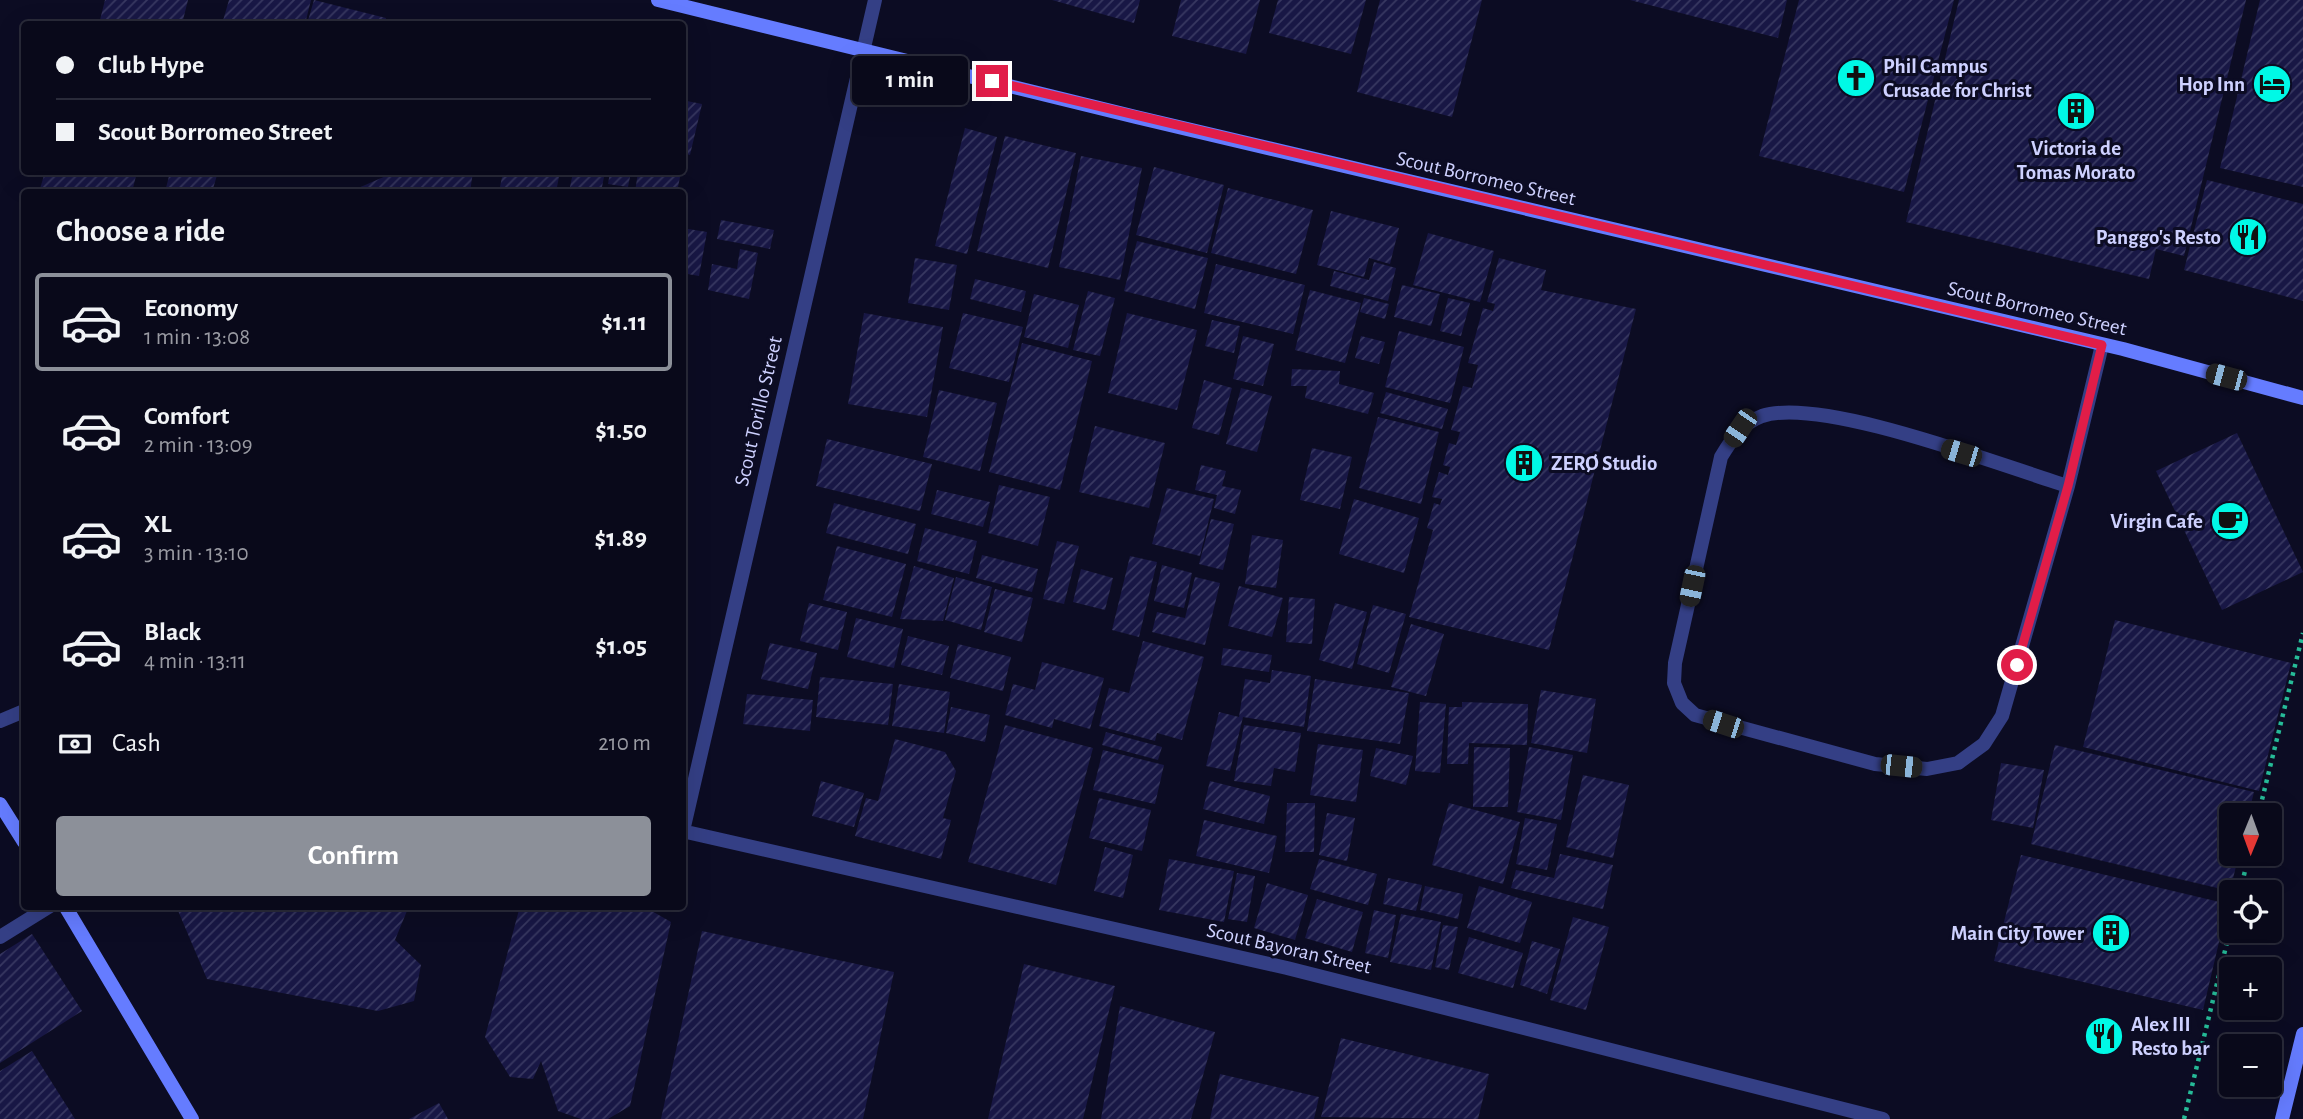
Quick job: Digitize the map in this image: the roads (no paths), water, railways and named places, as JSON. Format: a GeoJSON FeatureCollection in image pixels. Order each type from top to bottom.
{"type":"FeatureCollection","features":[{"type":"Feature","properties":{"kind":"street","name":"Scout Borromeo Street"},"geometry":{"type":"LineString","coordinates":[[658,0],[1136,117],[2102,345],[2303,398]]}},
{"type":"Feature","properties":{"kind":"street","name":"Scout Torillo Street"},"geometry":{"type":"LineString","coordinates":[[686,818],[875,0]]}},
{"type":"Feature","properties":{"kind":"street"},"geometry":{"type":"LineString","coordinates":[[2068,486],[1856,420],[1794,411],[1762,416],[1740,428],[1721,457],[1675,663],[1674,683],[1682,703],[1695,715],[1723,724],[1875,764],[1927,769],[1958,763],[1984,744],[2002,716],[2068,486],[2102,345]]}},
{"type":"Feature","properties":{"kind":"street"},"geometry":{"type":"LineString","coordinates":[[0,721],[21,712]]}},
{"type":"Feature","properties":{"kind":"street"},"geometry":{"type":"LineString","coordinates":[[0,804],[21,837]]}},
{"type":"Feature","properties":{"kind":"street","name":"Scout Bayoran Street"},"geometry":{"type":"LineString","coordinates":[[686,832],[1287,968],[1883,1119]]}},
{"type":"Feature","properties":{"kind":"street"},"geometry":{"type":"LineString","coordinates":[[0,937],[44,910]]}},
{"type":"Feature","properties":{"kind":"street"},"geometry":{"type":"LineString","coordinates":[[67,910],[192,1119]]}},
{"type":"Feature","properties":{"kind":"street"},"geometry":{"type":"LineString","coordinates":[[2282,1119],[2303,1034]]}},
{"type":"Feature","properties":{"kind":"place","name":"Phil Campus Crusade for Christ"},"geometry":{"type":"Point","coordinates":[1856,78]}},
{"type":"Feature","properties":{"kind":"place","name":"Hop Inn"},"geometry":{"type":"Point","coordinates":[2272,84]}},
{"type":"Feature","properties":{"kind":"place","name":"Victoria de Tomas Morato"},"geometry":{"type":"Point","coordinates":[2076,111]}},
{"type":"Feature","properties":{"kind":"place","name":"Panggo's Resto"},"geometry":{"type":"Point","coordinates":[2248,237]}},
{"type":"Feature","properties":{"kind":"place","name":"ZERØ Studio"},"geometry":{"type":"Point","coordinates":[1524,463]}},
{"type":"Feature","properties":{"kind":"place","name":"Virgin Cafe"},"geometry":{"type":"Point","coordinates":[2230,521]}},
{"type":"Feature","properties":{"kind":"place","name":"Main City Tower"},"geometry":{"type":"Point","coordinates":[2111,933]}},
{"type":"Feature","properties":{"kind":"place","name":"Alex III Resto bar"},"geometry":{"type":"Point","coordinates":[2104,1036]}}]}
